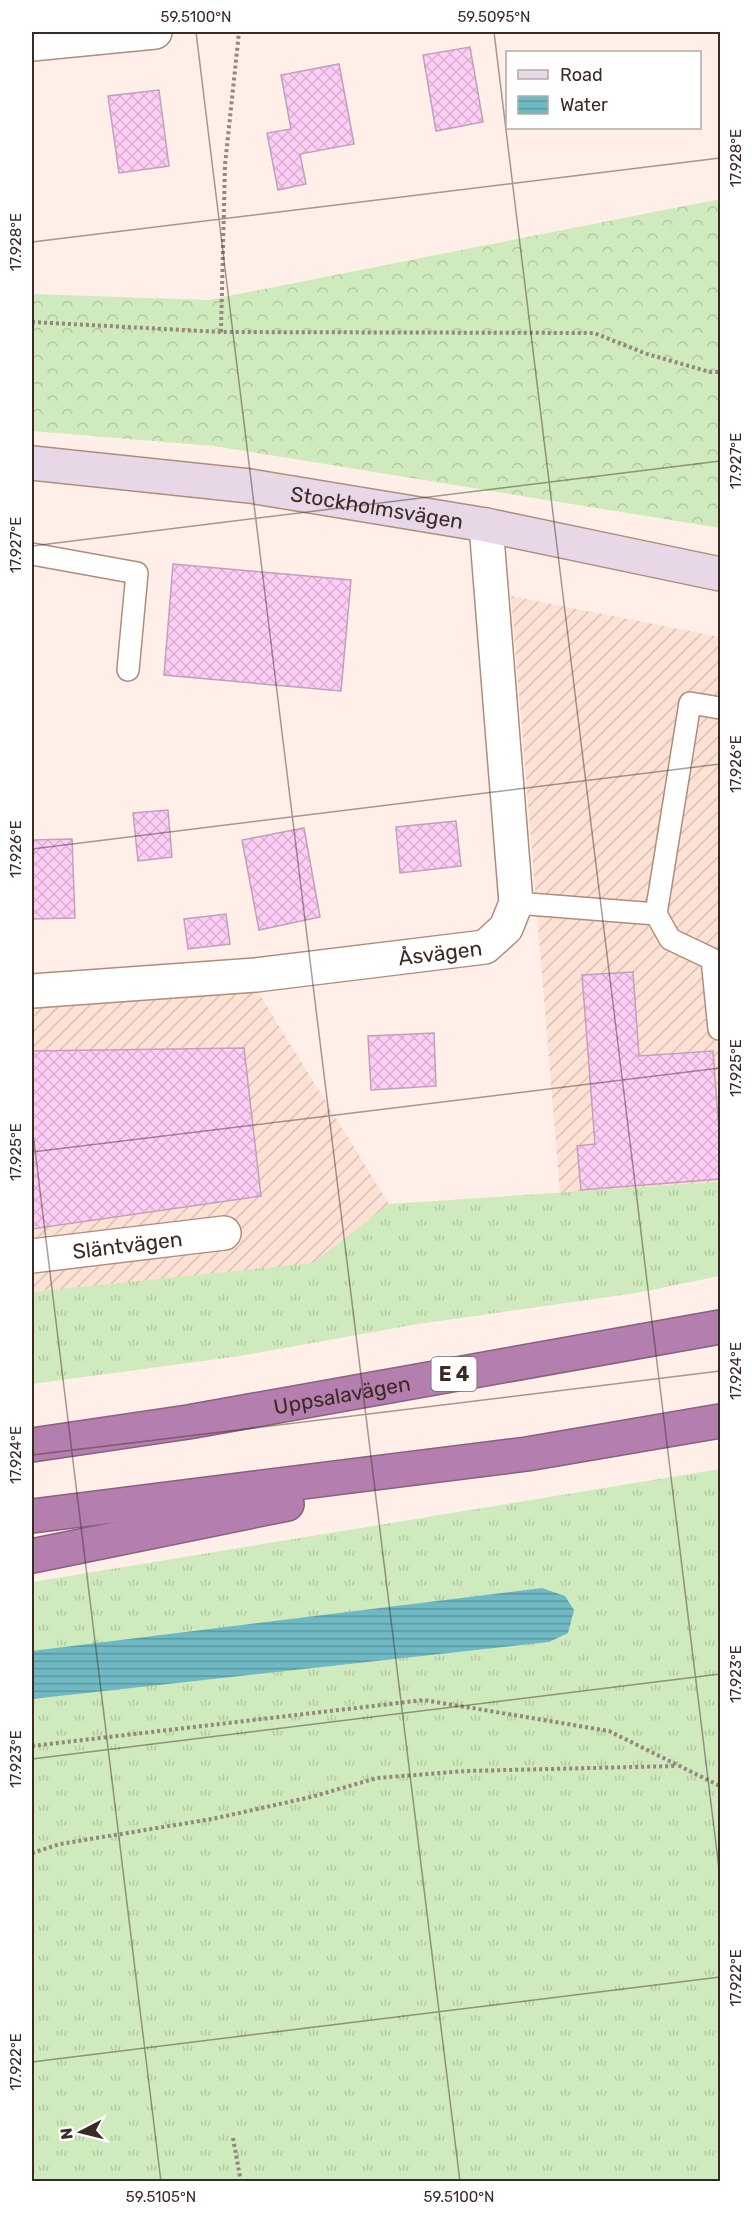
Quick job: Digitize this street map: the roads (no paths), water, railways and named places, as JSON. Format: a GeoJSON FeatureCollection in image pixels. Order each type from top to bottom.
{"type":"FeatureCollection","features":[{"type":"Feature","properties":{"kind":"highway","name":"Uppsalavägen"},"geometry":{"type":"LineString","coordinates":[[32,1445],[188,1422],[720,1327]]}},
{"type":"Feature","properties":{"kind":"highway"},"geometry":{"type":"LineString","coordinates":[[32,1556],[527,1454],[720,1421]]}},
{"type":"Feature","properties":{"kind":"highway"},"geometry":{"type":"LineString","coordinates":[[32,1434],[188,1422]]}},
{"type":"Feature","properties":{"kind":"highway"},"geometry":{"type":"LineString","coordinates":[[32,1516],[527,1454]]}},
{"type":"Feature","properties":{"kind":"main road","name":"Stockholmsvägen"},"geometry":{"type":"LineString","coordinates":[[32,463],[250,486],[486,525],[720,574]]}},
{"type":"Feature","properties":{"kind":"street"},"geometry":{"type":"LineString","coordinates":[[32,44],[155,32]]}},
{"type":"Feature","properties":{"kind":"street","name":"Åsvägen"},"geometry":{"type":"LineString","coordinates":[[32,991],[256,975],[485,947],[506,928],[516,903],[486,525]]}},
{"type":"Feature","properties":{"kind":"street","name":"Släntvägen"},"geometry":{"type":"LineString","coordinates":[[32,1256],[224,1233]]}},
{"type":"Feature","properties":{"kind":"lane"},"geometry":{"type":"LineString","coordinates":[[32,554],[137,573],[128,670]]}},
{"type":"Feature","properties":{"kind":"lane"},"geometry":{"type":"LineString","coordinates":[[719,1029],[712,959],[670,939],[656,914],[690,703],[720,708]]}},
{"type":"Feature","properties":{"kind":"lane"},"geometry":{"type":"LineString","coordinates":[[516,903],[656,914]]}},
{"type":"Feature","properties":{"kind":"water"},"geometry":{"type":"Polygon","coordinates":[[[542,1588],[565,1596],[574,1610],[568,1633],[549,1642],[32,1699],[32,1651],[542,1588]]]}}]}
